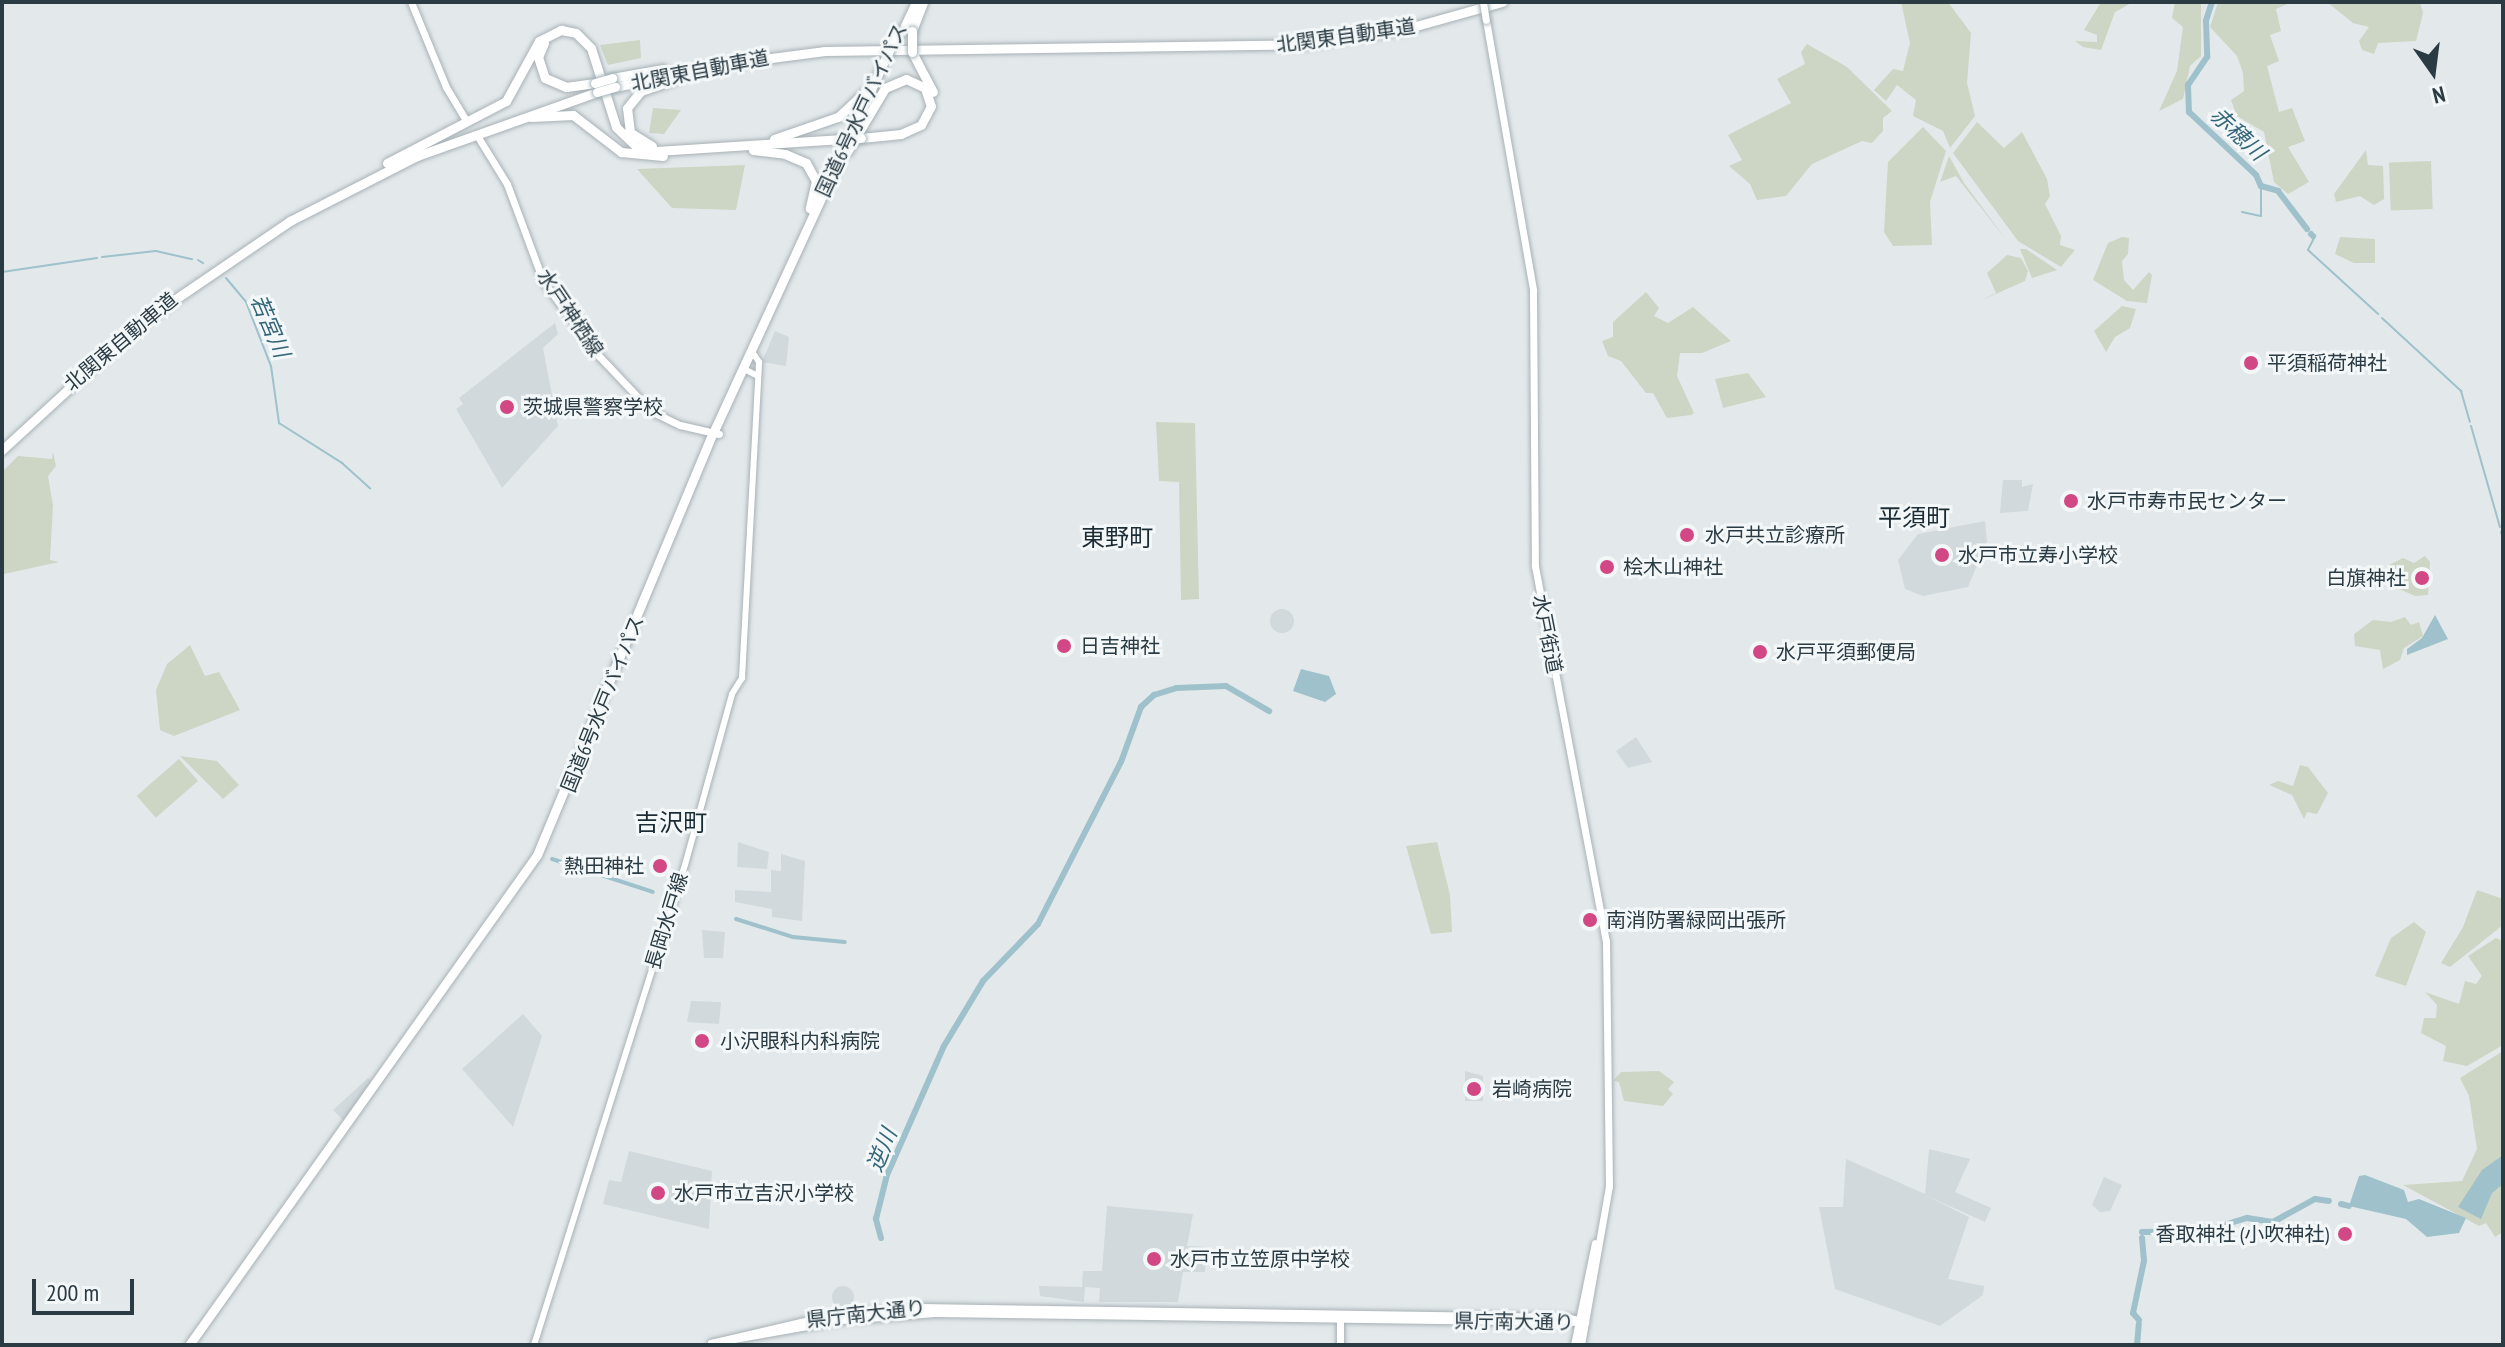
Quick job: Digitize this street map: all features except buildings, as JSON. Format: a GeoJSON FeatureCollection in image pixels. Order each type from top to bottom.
{"type":"FeatureCollection","features":[{"type":"Feature","properties":{"kind":"highway","name":"国道6号水戸バイパス"},"geometry":{"type":"LineString","coordinates":[[196,1345],[538,864],[564,814],[716,434],[748,371],[792,261],[888,56],[904,32],[914,2]]}},
{"type":"Feature","properties":{"kind":"highway"},"geometry":{"type":"LineString","coordinates":[[444,144],[516,120],[562,113],[586,122],[621,152],[656,156],[909,136],[932,117],[934,94],[904,32],[923,2]]}},
{"type":"Feature","properties":{"kind":"highway","name":"北関東自動車道"},"geometry":{"type":"LineString","coordinates":[[2,441],[84,362],[183,283],[275,223],[387,163],[486,121],[596,87],[663,69],[782,50],[880,42],[1292,39],[1405,23],[1484,2]]}},
{"type":"Feature","properties":{"kind":"highway","name":"北関東自動車道"},"geometry":{"type":"LineString","coordinates":[[613,82],[783,55],[907,47],[1179,49],[1306,44],[1433,23],[1502,2]]}},
{"type":"Feature","properties":{"kind":"highway"},"geometry":{"type":"LineString","coordinates":[[387,163],[501,104],[517,87],[539,41],[561,30],[576,33],[591,48],[614,123],[625,140],[647,150],[752,147],[797,157],[814,175],[814,199],[792,261]]}},
{"type":"Feature","properties":{"kind":"highway"},"geometry":{"type":"LineString","coordinates":[[596,87],[566,87],[550,81],[539,66],[543,45],[562,34],[581,42],[595,66],[615,132],[627,146],[656,156]]}},
{"type":"Feature","properties":{"kind":"highway"},"geometry":{"type":"LineString","coordinates":[[667,150],[646,144],[630,132],[626,112],[636,96],[671,80],[783,55]]}},
{"type":"Feature","properties":{"kind":"highway","name":"国道6号水戸バイパス"},"geometry":{"type":"LineString","coordinates":[[189,1345],[537,855],[716,434],[847,152],[888,56]]}},
{"type":"Feature","properties":{"kind":"highway"},"geometry":{"type":"LineString","coordinates":[[752,147],[810,129],[845,113],[888,56]]}},
{"type":"Feature","properties":{"kind":"highway"},"geometry":{"type":"LineString","coordinates":[[847,152],[885,88],[906,79],[925,88],[931,106],[921,125],[901,134],[860,140]]}},
{"type":"Feature","properties":{"kind":"highway","name":"北関東自動車道"},"geometry":{"type":"LineString","coordinates":[[2,450],[88,366],[195,281],[320,203],[444,144],[596,87]]}},
{"type":"Feature","properties":{"kind":"main road"},"geometry":{"type":"LineString","coordinates":[[411,2],[446,87],[466,120]]}},
{"type":"Feature","properties":{"kind":"main road","name":"水戸街道"},"geometry":{"type":"LineString","coordinates":[[1484,2],[1533,290],[1535,566],[1606,938],[1611,1146],[1603,1226],[1574,1345]]}},
{"type":"Feature","properties":{"kind":"main road","name":"水戸神栖線"},"geometry":{"type":"LineString","coordinates":[[478,137],[507,184],[543,281],[598,355],[651,411],[716,434]]}},
{"type":"Feature","properties":{"kind":"main road","name":"長岡水戸線"},"geometry":{"type":"LineString","coordinates":[[534,1345],[685,865],[732,694],[742,678],[758,376],[754,352]]}},
{"type":"Feature","properties":{"kind":"main road"},"geometry":{"type":"LineString","coordinates":[[748,371],[758,376]]}},
{"type":"Feature","properties":{"kind":"main road","name":"県庁南大通り"},"geometry":{"type":"LineString","coordinates":[[711,1344],[793,1322],[900,1311],[1581,1321]]}},
{"type":"Feature","properties":{"kind":"main road"},"geometry":{"type":"LineString","coordinates":[[1340,1316],[1340,1345]]}},
{"type":"Feature","properties":{"kind":"main road","name":"水戸街道"},"geometry":{"type":"LineString","coordinates":[[1581,1321],[1581,1345]]}},
{"type":"Feature","properties":{"kind":"shaded area","name":"茨城県警察学校"},"geometry":{"type":"Polygon","coordinates":[[[555,323],[558,334],[543,348],[558,426],[502,488],[456,409],[463,404],[459,398],[555,323]]]}},
{"type":"Feature","properties":{"kind":"shaded area"},"geometry":{"type":"Polygon","coordinates":[[[775,331],[789,337],[786,366],[762,362],[775,331]]]}},
{"type":"Feature","properties":{"kind":"shaded area"},"geometry":{"type":"Polygon","coordinates":[[[2003,480],[2022,480],[2022,487],[2033,484],[2028,511],[2000,513],[2003,480]]]}},
{"type":"Feature","properties":{"kind":"shaded area","name":"水戸市立寿小学校"},"geometry":{"type":"Polygon","coordinates":[[[1985,521],[1987,541],[1968,587],[1923,596],[1905,589],[1898,560],[1918,534],[1985,521]]]}},
{"type":"Feature","properties":{"kind":"shaded area"},"geometry":{"type":"Polygon","coordinates":[[[1282,609],[1291,612],[1294,621],[1291,630],[1282,633],[1273,630],[1270,621],[1273,612],[1282,609]]]}},
{"type":"Feature","properties":{"kind":"shaded area"},"geometry":{"type":"Polygon","coordinates":[[[1636,737],[1652,762],[1628,768],[1616,751],[1636,737]]]}},
{"type":"Feature","properties":{"kind":"shaded area"},"geometry":{"type":"Polygon","coordinates":[[[738,842],[769,852],[767,869],[737,867],[738,842]]]}},
{"type":"Feature","properties":{"kind":"shaded area"},"geometry":{"type":"Polygon","coordinates":[[[781,854],[805,861],[802,921],[772,917],[772,909],[735,902],[735,890],[771,892],[771,870],[781,871],[781,854]]]}},
{"type":"Feature","properties":{"kind":"shaded area"},"geometry":{"type":"Polygon","coordinates":[[[702,930],[725,932],[723,958],[704,958],[702,930]]]}},
{"type":"Feature","properties":{"kind":"shaded area"},"geometry":{"type":"Polygon","coordinates":[[[691,1001],[721,1002],[719,1024],[687,1022],[691,1001]]]}},
{"type":"Feature","properties":{"kind":"shaded area"},"geometry":{"type":"Polygon","coordinates":[[[523,1014],[542,1036],[513,1127],[462,1069],[523,1014]]]}},
{"type":"Feature","properties":{"kind":"shaded area","name":"岩崎病院"},"geometry":{"type":"Polygon","coordinates":[[[1465,1071],[1483,1076],[1483,1101],[1465,1101],[1465,1071]]]}},
{"type":"Feature","properties":{"kind":"shaded area"},"geometry":{"type":"Polygon","coordinates":[[[368,1078],[372,1082],[344,1121],[333,1110],[368,1078]]]}},
{"type":"Feature","properties":{"kind":"shaded area"},"geometry":{"type":"Polygon","coordinates":[[[1929,1149],[1970,1159],[1955,1192],[1991,1208],[1985,1222],[1925,1195],[1969,1217],[1948,1279],[1984,1286],[1983,1295],[1940,1326],[1835,1289],[1819,1207],[1843,1207],[1846,1159],[1925,1194],[1929,1149]]]}},
{"type":"Feature","properties":{"kind":"shaded area","name":"水戸市立吉沢小学校"},"geometry":{"type":"Polygon","coordinates":[[[629,1151],[712,1171],[709,1229],[603,1204],[609,1180],[621,1182],[629,1151]]]}},
{"type":"Feature","properties":{"kind":"shaded area"},"geometry":{"type":"Polygon","coordinates":[[[2104,1177],[2122,1185],[2110,1211],[2100,1212],[2092,1205],[2104,1177]]]}},
{"type":"Feature","properties":{"kind":"shaded area","name":"水戸市立笠原中学校"},"geometry":{"type":"Polygon","coordinates":[[[1107,1206],[1193,1214],[1187,1246],[1206,1247],[1205,1272],[1183,1272],[1178,1302],[1099,1302],[1100,1288],[1085,1287],[1084,1302],[1040,1296],[1039,1286],[1082,1287],[1083,1271],[1102,1271],[1107,1206]]]}},
{"type":"Feature","properties":{"kind":"shaded area"},"geometry":{"type":"Polygon","coordinates":[[[843,1286],[851,1289],[854,1297],[851,1305],[843,1308],[835,1305],[832,1297],[835,1289],[843,1286]]]}},
{"type":"Feature","properties":{"kind":"green space"},"geometry":{"type":"Polygon","coordinates":[[[1901,2],[1948,2],[1971,33],[1967,83],[1975,116],[1950,148],[1943,131],[1913,116],[1916,100],[1897,85],[1886,101],[1874,90],[1893,69],[1903,71],[1910,43],[1901,2]]]}},
{"type":"Feature","properties":{"kind":"green space"},"geometry":{"type":"Polygon","coordinates":[[[2101,2],[2133,2],[2115,12],[2101,50],[2083,47],[2075,41],[2097,42],[2097,35],[2084,30],[2101,2]]]}},
{"type":"Feature","properties":{"kind":"green space"},"geometry":{"type":"Polygon","coordinates":[[[2175,2],[2201,2],[2201,56],[2190,66],[2183,99],[2159,111],[2177,71],[2183,27],[2172,18],[2175,2]]]}},
{"type":"Feature","properties":{"kind":"green space"},"geometry":{"type":"Polygon","coordinates":[[[2218,2],[2292,2],[2276,9],[2281,31],[2270,35],[2279,61],[2267,66],[2279,112],[2292,108],[2305,141],[2288,147],[2309,182],[2288,194],[2274,182],[2264,132],[2237,116],[2231,100],[2244,91],[2243,73],[2237,56],[2210,27],[2218,2]]]}},
{"type":"Feature","properties":{"kind":"green space"},"geometry":{"type":"Polygon","coordinates":[[[2327,2],[2420,2],[2423,13],[2416,41],[2378,43],[2374,54],[2362,50],[2359,41],[2369,27],[2353,23],[2327,2]]]}},
{"type":"Feature","properties":{"kind":"green space"},"geometry":{"type":"Polygon","coordinates":[[[640,40],[641,58],[608,65],[600,45],[640,40]]]}},
{"type":"Feature","properties":{"kind":"green space"},"geometry":{"type":"Polygon","coordinates":[[[1807,44],[1847,67],[1892,111],[1883,118],[1883,131],[1872,143],[1862,141],[1812,164],[1786,196],[1757,200],[1750,184],[1729,166],[1742,160],[1728,135],[1791,103],[1777,79],[1805,64],[1801,52],[1807,44]]]}},
{"type":"Feature","properties":{"kind":"green space"},"geometry":{"type":"Polygon","coordinates":[[[653,108],[681,110],[664,134],[649,133],[653,108]]]}},
{"type":"Feature","properties":{"kind":"green space"},"geometry":{"type":"Polygon","coordinates":[[[1977,122],[2004,148],[2022,132],[2047,179],[2050,196],[2045,204],[2061,236],[2060,245],[2075,250],[2061,267],[2018,241],[1953,153],[1977,122]]]}},
{"type":"Feature","properties":{"kind":"green space"},"geometry":{"type":"Polygon","coordinates":[[[1923,127],[1946,151],[1930,202],[1932,245],[1893,246],[1884,232],[1888,162],[1923,127]]]}},
{"type":"Feature","properties":{"kind":"green space"},"geometry":{"type":"Polygon","coordinates":[[[2366,150],[2368,165],[2383,166],[2384,199],[2374,205],[2360,196],[2336,202],[2334,194],[2366,150]]]}},
{"type":"Feature","properties":{"kind":"green space"},"geometry":{"type":"Polygon","coordinates":[[[1949,156],[1964,183],[2008,242],[1956,176],[1940,182],[1949,156]]]}},
{"type":"Feature","properties":{"kind":"green space"},"geometry":{"type":"Polygon","coordinates":[[[2431,161],[2433,209],[2391,210],[2389,162],[2431,161]]]}},
{"type":"Feature","properties":{"kind":"green space"},"geometry":{"type":"Polygon","coordinates":[[[745,165],[736,210],[672,208],[637,169],[745,165]]]}},
{"type":"Feature","properties":{"kind":"green space"},"geometry":{"type":"Polygon","coordinates":[[[2122,237],[2129,238],[2128,254],[2122,261],[2124,280],[2133,290],[2149,272],[2152,275],[2147,303],[2127,301],[2093,280],[2108,243],[2122,237]]]}},
{"type":"Feature","properties":{"kind":"green space"},"geometry":{"type":"Polygon","coordinates":[[[2340,237],[2375,239],[2375,263],[2354,263],[2335,254],[2340,237]]]}},
{"type":"Feature","properties":{"kind":"green space"},"geometry":{"type":"Polygon","coordinates":[[[2020,249],[2026,249],[2057,270],[2032,278],[2020,249]]]}},
{"type":"Feature","properties":{"kind":"green space"},"geometry":{"type":"Polygon","coordinates":[[[2007,255],[2021,258],[2028,271],[2025,281],[1980,301],[1996,293],[1987,273],[2007,255]]]}},
{"type":"Feature","properties":{"kind":"green space"},"geometry":{"type":"Polygon","coordinates":[[[1646,292],[1659,308],[1654,316],[1668,323],[1693,307],[1731,341],[1702,353],[1680,353],[1677,376],[1694,413],[1691,415],[1667,418],[1653,393],[1646,393],[1621,361],[1608,356],[1602,341],[1613,337],[1613,322],[1646,292]]]}},
{"type":"Feature","properties":{"kind":"green space"},"geometry":{"type":"Polygon","coordinates":[[[2122,306],[2136,309],[2130,328],[2115,337],[2106,352],[2094,331],[2122,306]]]}},
{"type":"Feature","properties":{"kind":"green space"},"geometry":{"type":"Polygon","coordinates":[[[1748,373],[1766,397],[1723,408],[1715,379],[1748,373]]]}},
{"type":"Feature","properties":{"kind":"green space"},"geometry":{"type":"Polygon","coordinates":[[[1156,422],[1195,423],[1199,599],[1181,600],[1179,482],[1159,481],[1156,422]]]}},
{"type":"Feature","properties":{"kind":"green space"},"geometry":{"type":"Polygon","coordinates":[[[53,452],[56,466],[48,476],[53,505],[50,560],[59,562],[4,574],[2,472],[18,456],[52,459],[53,452]]]}},
{"type":"Feature","properties":{"kind":"green space"},"geometry":{"type":"Polygon","coordinates":[[[2425,556],[2430,562],[2428,595],[2415,596],[2388,584],[2389,565],[2403,558],[2414,563],[2425,556]]]}},
{"type":"Feature","properties":{"kind":"green space"},"geometry":{"type":"Polygon","coordinates":[[[2405,617],[2411,625],[2419,622],[2423,636],[2404,648],[2400,660],[2383,669],[2380,650],[2355,646],[2354,634],[2373,620],[2391,622],[2405,617]]]}},
{"type":"Feature","properties":{"kind":"green space"},"geometry":{"type":"Polygon","coordinates":[[[190,645],[205,676],[219,672],[240,710],[174,736],[160,730],[156,690],[167,664],[190,645]]]}},
{"type":"Feature","properties":{"kind":"green space"},"geometry":{"type":"Polygon","coordinates":[[[180,756],[217,761],[239,785],[223,799],[180,756]]]}},
{"type":"Feature","properties":{"kind":"green space"},"geometry":{"type":"Polygon","coordinates":[[[179,759],[198,781],[156,818],[137,796],[179,759]]]}},
{"type":"Feature","properties":{"kind":"green space"},"geometry":{"type":"Polygon","coordinates":[[[2300,765],[2308,767],[2328,793],[2317,814],[2307,812],[2304,819],[2292,795],[2269,785],[2278,781],[2293,786],[2300,765]]]}},
{"type":"Feature","properties":{"kind":"green space"},"geometry":{"type":"Polygon","coordinates":[[[1437,842],[1450,895],[1452,932],[1431,934],[1406,846],[1437,842]]]}},
{"type":"Feature","properties":{"kind":"green space"},"geometry":{"type":"Polygon","coordinates":[[[2477,890],[2503,899],[2503,925],[2450,967],[2441,963],[2463,927],[2477,890]]]}},
{"type":"Feature","properties":{"kind":"green space"},"geometry":{"type":"Polygon","coordinates":[[[2414,922],[2426,932],[2406,986],[2375,976],[2391,938],[2414,922]]]}},
{"type":"Feature","properties":{"kind":"green space"},"geometry":{"type":"Polygon","coordinates":[[[2496,938],[2503,941],[2503,1045],[2467,1066],[2443,1061],[2446,1046],[2421,1033],[2424,1018],[2436,1018],[2437,1005],[2425,992],[2459,1004],[2465,981],[2476,984],[2482,976],[2468,956],[2496,938]]]}},
{"type":"Feature","properties":{"kind":"green space"},"geometry":{"type":"Polygon","coordinates":[[[2503,1051],[2503,1232],[2495,1237],[2486,1223],[2479,1226],[2403,1185],[2462,1181],[2477,1149],[2469,1096],[2460,1078],[2503,1051]]]}},
{"type":"Feature","properties":{"kind":"green space"},"geometry":{"type":"Polygon","coordinates":[[[1659,1071],[1674,1082],[1668,1089],[1673,1094],[1663,1106],[1624,1101],[1619,1082],[1613,1081],[1621,1072],[1659,1071]]]}},
{"type":"Feature","properties":{"kind":"water"},"geometry":{"type":"Polygon","coordinates":[[[2435,615],[2448,639],[2407,655],[2407,649],[2422,638],[2435,615]]]}},
{"type":"Feature","properties":{"kind":"water"},"geometry":{"type":"Polygon","coordinates":[[[1301,669],[1329,676],[1336,694],[1325,702],[1293,691],[1301,669]]]}},
{"type":"Feature","properties":{"kind":"water"},"geometry":{"type":"Polygon","coordinates":[[[2503,1155],[2503,1184],[2492,1193],[2481,1219],[2458,1207],[2482,1170],[2503,1155]]]}},
{"type":"Feature","properties":{"kind":"water"},"geometry":{"type":"Polygon","coordinates":[[[2365,1175],[2404,1190],[2408,1202],[2419,1199],[2466,1218],[2459,1233],[2427,1237],[2406,1219],[2349,1206],[2359,1176],[2365,1175]]]}},
{"type":"Feature","properties":{"kind":"waterway","name":"赤穂川"},"geometry":{"type":"LineString","coordinates":[[2212,2],[2206,21],[2207,57],[2188,85],[2189,112],[2256,175],[2261,186],[2278,191],[2307,229]]}},
{"type":"Feature","properties":{"kind":"waterway"},"geometry":{"type":"LineString","coordinates":[[2242,212],[2261,216],[2261,186]]}},
{"type":"Feature","properties":{"kind":"waterway","name":"赤穂川"},"geometry":{"type":"LineString","coordinates":[[2314,238],[2308,250],[2378,314]]}},
{"type":"Feature","properties":{"kind":"waterway","name":"若宮川"},"geometry":{"type":"LineString","coordinates":[[102,257],[156,251],[192,259]]}},
{"type":"Feature","properties":{"kind":"waterway","name":"若宮川"},"geometry":{"type":"LineString","coordinates":[[2,272],[97,258]]}},
{"type":"Feature","properties":{"kind":"waterway","name":"若宮川"},"geometry":{"type":"LineString","coordinates":[[198,260],[203,263]]}},
{"type":"Feature","properties":{"kind":"waterway","name":"若宮川"},"geometry":{"type":"LineString","coordinates":[[226,278],[246,302],[271,366],[279,423],[342,463],[370,488]]}},
{"type":"Feature","properties":{"kind":"waterway","name":"赤穂川"},"geometry":{"type":"LineString","coordinates":[[2382,318],[2461,391],[2470,422]]}},
{"type":"Feature","properties":{"kind":"waterway","name":"赤穂川"},"geometry":{"type":"LineString","coordinates":[[2471,426],[2500,527]]}},
{"type":"Feature","properties":{"kind":"waterway","name":"赤穂川"},"geometry":{"type":"LineString","coordinates":[[2501,532],[2503,539]]}},
{"type":"Feature","properties":{"kind":"waterway","name":"逆川"},"geometry":{"type":"LineString","coordinates":[[881,1238],[876,1219],[887,1175],[944,1046],[983,981],[1038,924],[1121,762],[1141,707],[1154,695],[1177,688],[1226,686],[1269,711]]}},
{"type":"Feature","properties":{"kind":"waterway"},"geometry":{"type":"LineString","coordinates":[[552,859],[653,892]]}},
{"type":"Feature","properties":{"kind":"waterway"},"geometry":{"type":"LineString","coordinates":[[736,919],[793,937],[845,942]]}},
{"type":"Feature","properties":{"kind":"waterway"},"geometry":{"type":"LineString","coordinates":[[2227,1224],[2247,1218],[2273,1222],[2315,1199],[2329,1201]]}},
{"type":"Feature","properties":{"kind":"waterway"},"geometry":{"type":"LineString","coordinates":[[2341,1204],[2349,1206]]}},
{"type":"Feature","properties":{"kind":"waterway"},"geometry":{"type":"LineString","coordinates":[[2142,1232],[2209,1231],[2222,1225]]}},
{"type":"Feature","properties":{"kind":"waterway"},"geometry":{"type":"LineString","coordinates":[[2139,1320],[2133,1313],[2144,1261],[2142,1238]]}},
{"type":"Feature","properties":{"kind":"waterway"},"geometry":{"type":"LineString","coordinates":[[2137,1345],[2139,1324]]}},
{"type":"Feature","properties":{"kind":"place","name":"平須稲荷神社"},"geometry":{"type":"Point","coordinates":[2251,363]}},
{"type":"Feature","properties":{"kind":"place","name":"茨城県警察学校"},"geometry":{"type":"Point","coordinates":[507,407]}},
{"type":"Feature","properties":{"kind":"place","name":"水戸市寿市民センター"},"geometry":{"type":"Point","coordinates":[2071,501]}},
{"type":"Feature","properties":{"kind":"place","name":"水戸共立診療所"},"geometry":{"type":"Point","coordinates":[1687,535]}},
{"type":"Feature","properties":{"kind":"place","name":"水戸市立寿小学校"},"geometry":{"type":"Point","coordinates":[1942,555]}},
{"type":"Feature","properties":{"kind":"place","name":"桧木山神社"},"geometry":{"type":"Point","coordinates":[1607,567]}},
{"type":"Feature","properties":{"kind":"place","name":"白旗神社"},"geometry":{"type":"Point","coordinates":[2422,578]}},
{"type":"Feature","properties":{"kind":"place","name":"日吉神社"},"geometry":{"type":"Point","coordinates":[1064,646]}},
{"type":"Feature","properties":{"kind":"place","name":"水戸平須郵便局"},"geometry":{"type":"Point","coordinates":[1760,652]}},
{"type":"Feature","properties":{"kind":"place","name":"熱田神社"},"geometry":{"type":"Point","coordinates":[660,866]}},
{"type":"Feature","properties":{"kind":"place","name":"南消防署緑岡出張所"},"geometry":{"type":"Point","coordinates":[1590,920]}},
{"type":"Feature","properties":{"kind":"place","name":"小沢眼科内科病院"},"geometry":{"type":"Point","coordinates":[702,1041]}},
{"type":"Feature","properties":{"kind":"place","name":"岩崎病院"},"geometry":{"type":"Point","coordinates":[1474,1089]}},
{"type":"Feature","properties":{"kind":"place","name":"水戸市立吉沢小学校"},"geometry":{"type":"Point","coordinates":[658,1193]}},
{"type":"Feature","properties":{"kind":"place","name":"香取神社 (小吹神社)"},"geometry":{"type":"Point","coordinates":[2345,1234]}},
{"type":"Feature","properties":{"kind":"place","name":"水戸市立笠原中学校"},"geometry":{"type":"Point","coordinates":[1154,1259]}},
{"type":"Feature","properties":{"kind":"district","name":"平須町"},"geometry":{"type":"Point","coordinates":[1914,518]}},
{"type":"Feature","properties":{"kind":"district","name":"東野町"},"geometry":{"type":"Point","coordinates":[1117,538]}},
{"type":"Feature","properties":{"kind":"district","name":"吉沢町"},"geometry":{"type":"Point","coordinates":[671,823]}}]}
